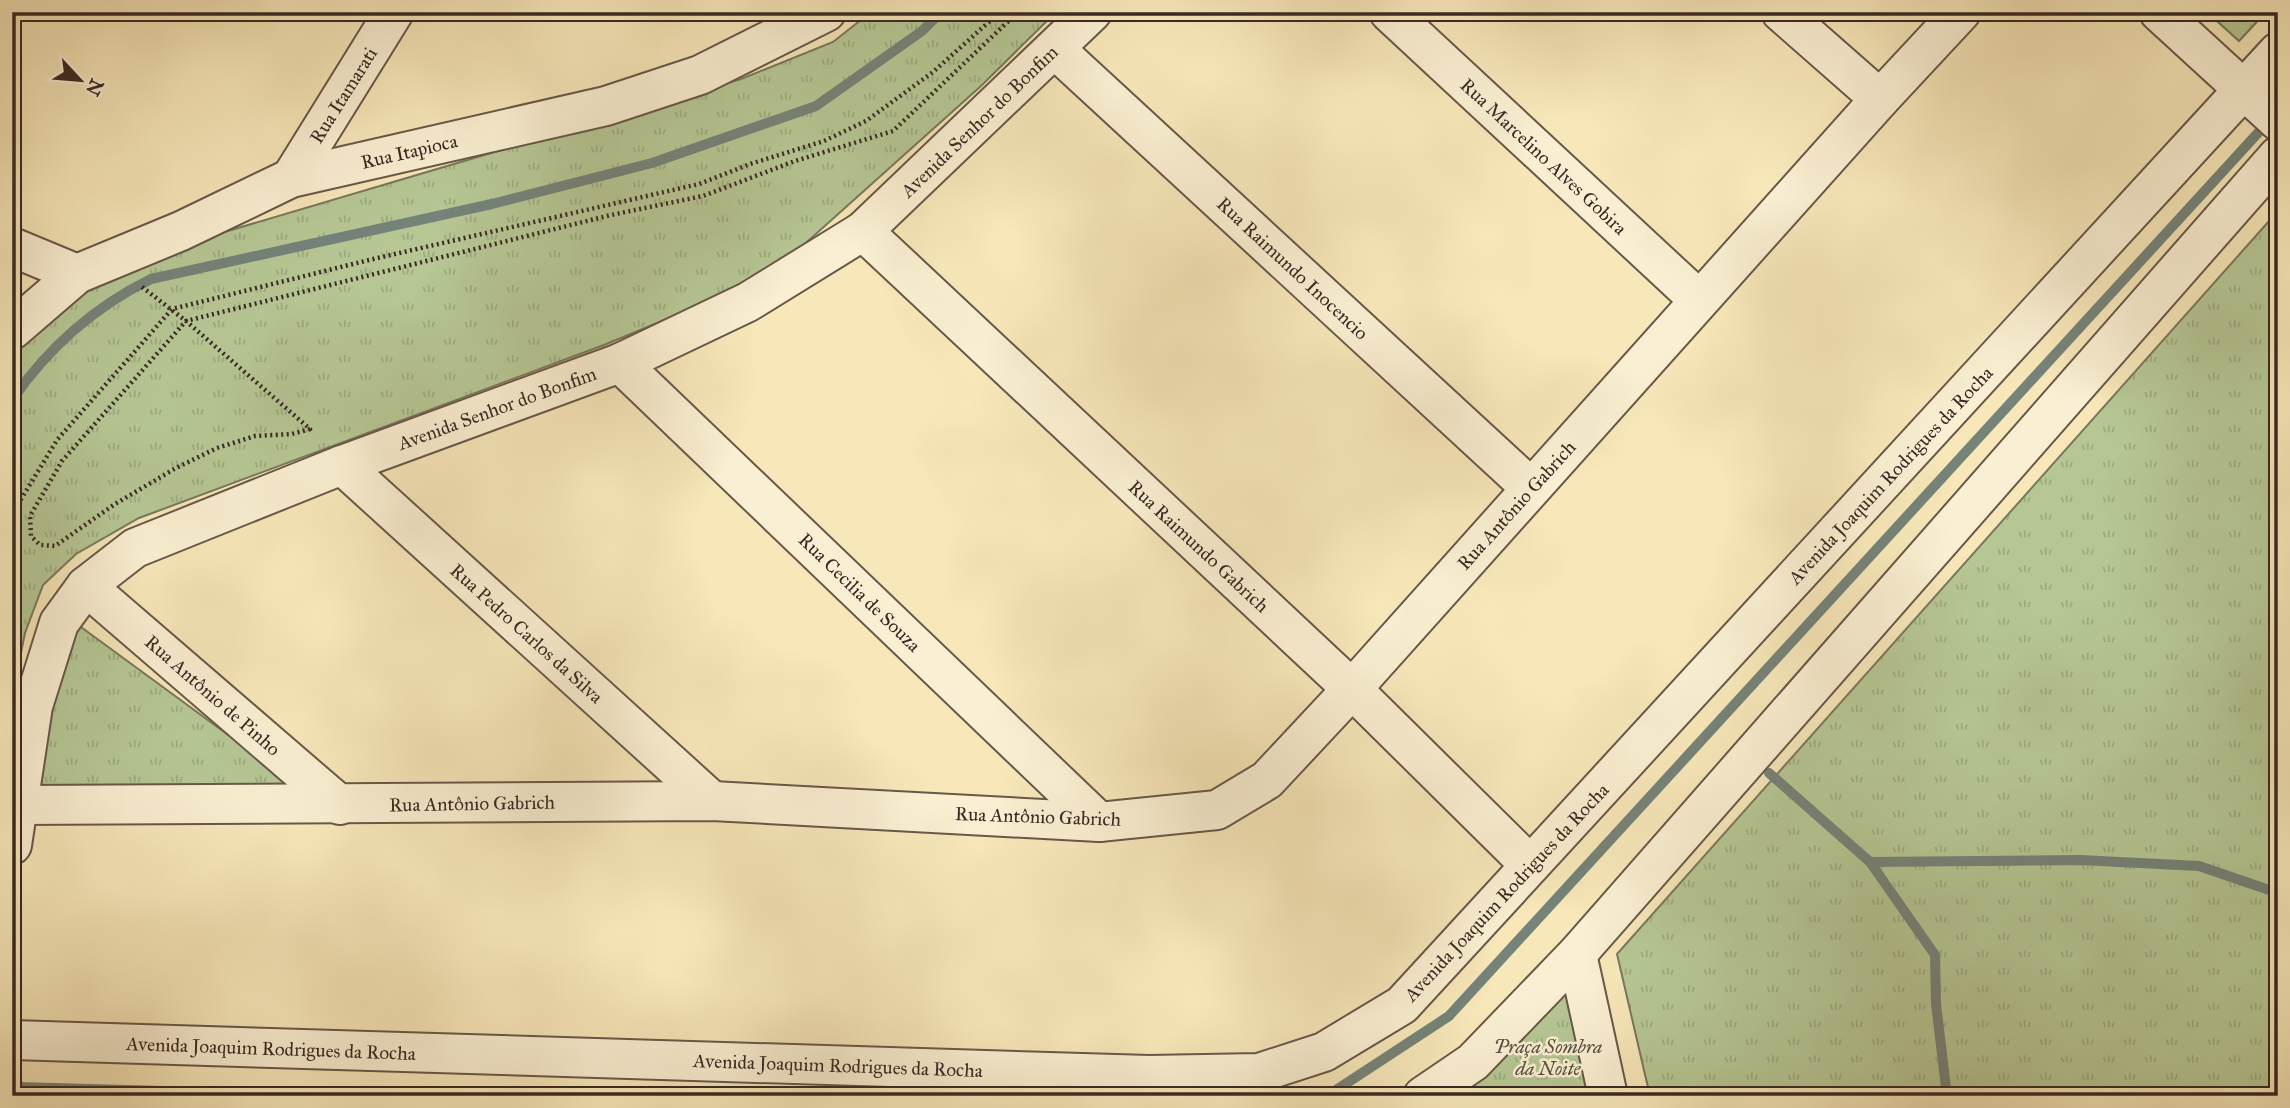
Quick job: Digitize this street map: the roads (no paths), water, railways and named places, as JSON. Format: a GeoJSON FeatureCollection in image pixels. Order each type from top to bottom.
{"type":"FeatureCollection","features":[{"type":"Feature","properties":{"kind":"street","name":"Rua Itamarati"},"geometry":{"type":"LineString","coordinates":[[291,178],[394,12]]}},
{"type":"Feature","properties":{"kind":"street","name":"Rua Itapioca"},"geometry":{"type":"LineString","coordinates":[[12,330],[77,275],[181,231],[291,178],[606,106],[700,75],[826,12]]}},
{"type":"Feature","properties":{"kind":"street","name":"Avenida Senhor do Bonfim"},"geometry":{"type":"LineString","coordinates":[[12,845],[33,706],[59,623],[86,586],[135,548],[342,465],[620,363],[748,302],[863,231],[1092,12]]}},
{"type":"Feature","properties":{"kind":"street","name":"Rua Marcelino Alves Gobira"},"geometry":{"type":"LineString","coordinates":[[1389,12],[1699,300]]}},
{"type":"Feature","properties":{"kind":"street"},"geometry":{"type":"LineString","coordinates":[[1781,12],[1880,99]]}},
{"type":"Feature","properties":{"kind":"street","name":"Rua Antônio Gabrich"},"geometry":{"type":"LineString","coordinates":[[18,805],[712,801],[1100,822],[1217,810],[1267,780],[1352,689],[1699,300],[1961,12]]}},
{"type":"Feature","properties":{"kind":"street"},"geometry":{"type":"LineString","coordinates":[[2159,12],[2261,106]]}},
{"type":"Feature","properties":{"kind":"street","name":"Rua Raimundo Inocencio"},"geometry":{"type":"LineString","coordinates":[[1055,49],[1531,488]]}},
{"type":"Feature","properties":{"kind":"street","name":"Avenida Joaquim Rodrigues da Rocha"},"geometry":{"type":"LineString","coordinates":[[12,1040],[1149,1075],[1259,1073],[1324,1052],[1402,1005],[1530,865],[2261,106],[2278,52]]}},
{"type":"Feature","properties":{"kind":"street"},"geometry":{"type":"LineString","coordinates":[[1423,1096],[1473,1062],[1577,954],[2278,156]]}},
{"type":"Feature","properties":{"kind":"street","name":"Rua Raimundo Gabrich"},"geometry":{"type":"LineString","coordinates":[[863,231],[1352,689],[1530,865]]}},
{"type":"Feature","properties":{"kind":"street"},"geometry":{"type":"LineString","coordinates":[[12,247],[77,275]]}},
{"type":"Feature","properties":{"kind":"street","name":"Rua Cecilia de Souza"},"geometry":{"type":"LineString","coordinates":[[620,363],[1100,822]]}},
{"type":"Feature","properties":{"kind":"street","name":"Rua Pedro Carlos da Silva"},"geometry":{"type":"LineString","coordinates":[[342,465],[712,801]]}},
{"type":"Feature","properties":{"kind":"street","name":"Rua Antônio de Pinho"},"geometry":{"type":"LineString","coordinates":[[86,586],[340,804]]}},
{"type":"Feature","properties":{"kind":"street"},"geometry":{"type":"LineString","coordinates":[[1577,954],[1608,1096]]}},
{"type":"Feature","properties":{"kind":"waterway"},"geometry":{"type":"LineString","coordinates":[[12,400],[41,363],[74,330],[110,302],[151,279],[492,204],[652,163],[816,106],[922,31],[941,12]]}},
{"type":"Feature","properties":{"kind":"waterway"},"geometry":{"type":"LineString","coordinates":[[1327,1096],[1449,1016],[2268,122]]}},
{"type":"Feature","properties":{"kind":"waterway"},"geometry":{"type":"LineString","coordinates":[[1769,773],[1870,862],[1935,955],[1936,1004],[1947,1096]]}},
{"type":"Feature","properties":{"kind":"waterway"},"geometry":{"type":"LineString","coordinates":[[1870,862],[2080,860],[2199,866],[2278,893]]}},
{"type":"Feature","properties":{"kind":"waterway"},"geometry":{"type":"LineString","coordinates":[[17,1087],[352,1096]]}},
{"type":"Feature","properties":{"kind":"park label","name":"Praça Sombra da Noite"},"geometry":{"type":"Point","coordinates":[1548,1057]}}]}
